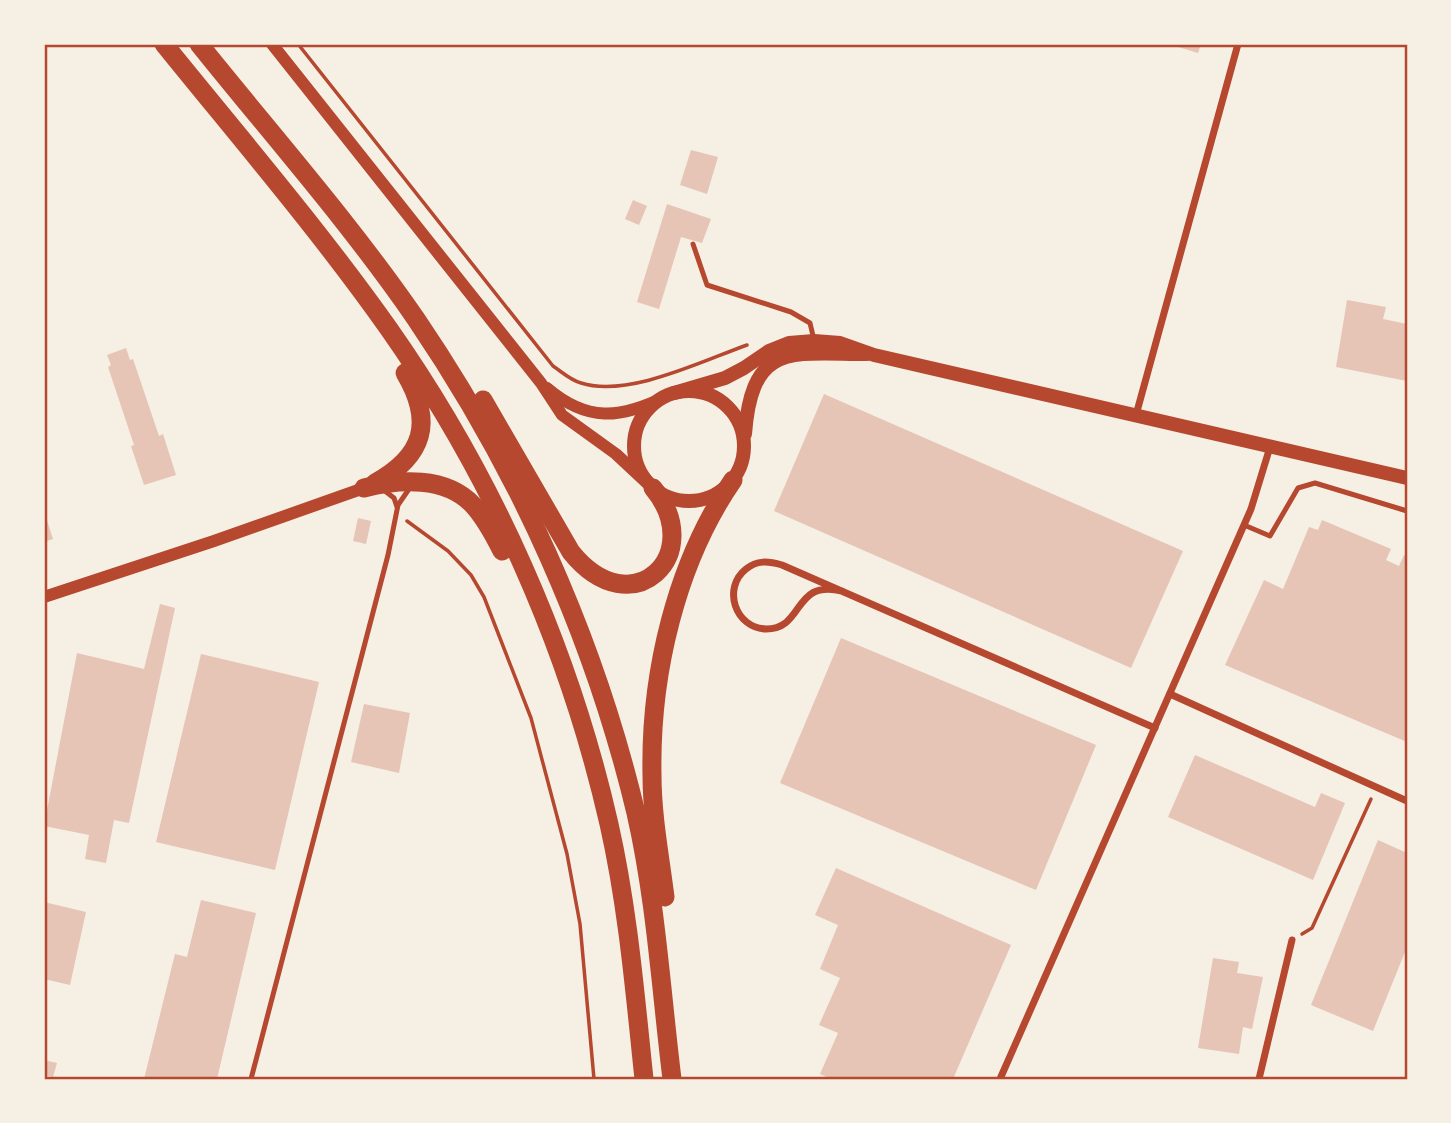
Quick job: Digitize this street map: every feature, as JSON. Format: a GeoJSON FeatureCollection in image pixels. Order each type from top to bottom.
{"type":"FeatureCollection","features":[{"type":"Feature","properties":{"kind":"highway"},"geometry":{"type":"LineString","coordinates":[[164,44],[365,295],[405,353],[477,473],[537,600],[583,727],[605,806],[620,878],[644,1079]]}},
{"type":"Feature","properties":{"kind":"highway"},"geometry":{"type":"LineString","coordinates":[[199,44],[367,253],[416,319],[478,392],[570,552],[590,573],[612,584],[622,585],[644,580],[660,568],[670,550],[673,532],[665,505],[649,485]]}},
{"type":"Feature","properties":{"kind":"highway"},"geometry":{"type":"LineString","coordinates":[[314,230],[345,285],[400,365],[415,391],[420,407],[421,433],[415,450],[392,472],[364,488]]}},
{"type":"Feature","properties":{"kind":"highway"},"geometry":{"type":"LineString","coordinates":[[416,319],[503,462],[540,536],[573,614],[610,720],[636,813],[652,893],[672,1079]]}},
{"type":"Feature","properties":{"kind":"highway"},"geometry":{"type":"LineString","coordinates":[[666,1014],[668,926],[652,778],[656,702],[666,643],[687,571],[713,512],[733,480]]}},
{"type":"Feature","properties":{"kind":"highway"},"geometry":{"type":"LineString","coordinates":[[364,488],[395,482],[431,484],[447,488],[464,497],[478,511],[523,595],[561,685],[583,727]]}},
{"type":"Feature","properties":{"kind":"main road"},"geometry":{"type":"LineString","coordinates":[[814,347],[769,366],[757,378],[748,399],[741,464],[733,480],[712,496],[695,501],[668,498],[649,485],[635,457],[636,430],[650,407],[669,395],[731,375],[775,348],[797,342],[814,347],[874,355],[1407,478]]}},
{"type":"Feature","properties":{"kind":"main road"},"geometry":{"type":"LineString","coordinates":[[669,395],[701,393],[718,400],[737,419],[744,446]]}},
{"type":"Feature","properties":{"kind":"street"},"geometry":{"type":"LineString","coordinates":[[272,44],[541,383],[562,415],[616,454],[649,485]]}},
{"type":"Feature","properties":{"kind":"street"},"geometry":{"type":"LineString","coordinates":[[1136,415],[1238,44]]}},
{"type":"Feature","properties":{"kind":"street"},"geometry":{"type":"LineString","coordinates":[[541,383],[575,407],[596,414],[612,415],[630,411],[669,395]]}},
{"type":"Feature","properties":{"kind":"street"},"geometry":{"type":"LineString","coordinates":[[1000,1079],[1244,525],[1271,447]]}},
{"type":"Feature","properties":{"kind":"street"},"geometry":{"type":"LineString","coordinates":[[44,597],[364,488]]}},
{"type":"Feature","properties":{"kind":"street"},"geometry":{"type":"LineString","coordinates":[[842,591],[821,589],[811,593],[786,623],[765,629],[744,621],[734,602],[733,592],[742,572],[760,562],[782,565],[842,591],[1155,728]]}},
{"type":"Feature","properties":{"kind":"street"},"geometry":{"type":"LineString","coordinates":[[1170,694],[1407,801]]}},
{"type":"Feature","properties":{"kind":"street"},"geometry":{"type":"LineString","coordinates":[[1259,1079],[1292,940]]}},
{"type":"Feature","properties":{"kind":"lane"},"geometry":{"type":"LineString","coordinates":[[693,244],[707,285],[791,312],[810,323],[814,332],[814,347]]}},
{"type":"Feature","properties":{"kind":"lane"},"geometry":{"type":"LineString","coordinates":[[1244,525],[1270,536],[1298,488],[1315,483],[1407,511]]}},
{"type":"Feature","properties":{"kind":"lane"},"geometry":{"type":"LineString","coordinates":[[251,1079],[388,555],[397,510],[401,499],[410,488],[431,484]]}},
{"type":"Feature","properties":{"kind":"lane"},"geometry":{"type":"LineString","coordinates":[[364,488],[387,492],[394,498],[397,510]]}},
{"type":"Feature","properties":{"kind":"path"},"geometry":{"type":"LineString","coordinates":[[298,44],[553,366],[573,380],[600,387],[636,384],[748,344]]}},
{"type":"Feature","properties":{"kind":"path"},"geometry":{"type":"LineString","coordinates":[[397,510],[406,521],[447,551],[471,575],[484,597],[531,718],[567,854],[580,924],[594,1079]]}},
{"type":"Feature","properties":{"kind":"path"},"geometry":{"type":"LineString","coordinates":[[1292,940],[1312,928],[1376,787]]}},
{"type":"Feature","properties":{"kind":"building"},"geometry":{"type":"Polygon","coordinates":[[[1168,44],[1201,44],[1198,53],[1168,44]]]}},
{"type":"Feature","properties":{"kind":"building"},"geometry":{"type":"Polygon","coordinates":[[[691,150],[718,157],[707,194],[680,185],[691,150]]]}},
{"type":"Feature","properties":{"kind":"building"},"geometry":{"type":"Polygon","coordinates":[[[633,200],[647,206],[639,225],[625,219],[633,200]]]}},
{"type":"Feature","properties":{"kind":"building"},"geometry":{"type":"Polygon","coordinates":[[[667,204],[711,219],[702,243],[681,237],[659,309],[637,302],[667,204]]]}},
{"type":"Feature","properties":{"kind":"building"},"geometry":{"type":"Polygon","coordinates":[[[1347,300],[1386,307],[1383,319],[1407,324],[1407,381],[1336,367],[1347,300]]]}},
{"type":"Feature","properties":{"kind":"building"},"geometry":{"type":"Polygon","coordinates":[[[126,348],[130,360],[133,359],[159,436],[163,434],[176,475],[144,485],[131,446],[134,445],[108,367],[111,365],[107,355],[126,348]]]}},
{"type":"Feature","properties":{"kind":"building"},"geometry":{"type":"Polygon","coordinates":[[[824,394],[1183,551],[1131,668],[774,511],[824,394]]]}},
{"type":"Feature","properties":{"kind":"building"},"geometry":{"type":"Polygon","coordinates":[[[44,511],[53,539],[44,542],[44,511]]]}},
{"type":"Feature","properties":{"kind":"building"},"geometry":{"type":"Polygon","coordinates":[[[358,518],[371,521],[366,544],[353,541],[358,518]]]}},
{"type":"Feature","properties":{"kind":"building"},"geometry":{"type":"Polygon","coordinates":[[[1322,520],[1391,549],[1386,560],[1399,566],[1404,555],[1407,557],[1407,742],[1225,665],[1264,580],[1283,589],[1309,527],[1318,530],[1322,520]]]}},
{"type":"Feature","properties":{"kind":"building"},"geometry":{"type":"Polygon","coordinates":[[[160,604],[175,608],[129,823],[114,820],[106,863],[85,859],[89,835],[44,826],[77,653],[144,669],[160,604]]]}},
{"type":"Feature","properties":{"kind":"building"},"geometry":{"type":"Polygon","coordinates":[[[841,638],[1096,745],[1036,890],[780,783],[841,638]]]}},
{"type":"Feature","properties":{"kind":"building"},"geometry":{"type":"Polygon","coordinates":[[[201,654],[319,682],[275,870],[156,842],[201,654]]]}},
{"type":"Feature","properties":{"kind":"building"},"geometry":{"type":"Polygon","coordinates":[[[364,704],[410,713],[399,773],[351,762],[364,704]]]}},
{"type":"Feature","properties":{"kind":"building"},"geometry":{"type":"Polygon","coordinates":[[[1195,755],[1315,807],[1321,793],[1345,803],[1313,880],[1168,817],[1195,755]]]}},
{"type":"Feature","properties":{"kind":"building"},"geometry":{"type":"Polygon","coordinates":[[[1378,840],[1407,853],[1407,947],[1373,1031],[1311,1005],[1378,840]]]}},
{"type":"Feature","properties":{"kind":"building"},"geometry":{"type":"Polygon","coordinates":[[[836,868],[1011,945],[953,1079],[831,1079],[820,1074],[838,1033],[819,1025],[840,978],[820,969],[838,925],[815,915],[836,868]]]}},
{"type":"Feature","properties":{"kind":"building"},"geometry":{"type":"Polygon","coordinates":[[[201,900],[256,913],[217,1079],[144,1079],[175,954],[187,957],[201,900]]]}},
{"type":"Feature","properties":{"kind":"building"},"geometry":{"type":"Polygon","coordinates":[[[44,902],[86,912],[70,985],[44,979],[44,902]]]}},
{"type":"Feature","properties":{"kind":"building"},"geometry":{"type":"Polygon","coordinates":[[[1213,958],[1239,962],[1237,973],[1263,977],[1252,1029],[1243,1027],[1239,1054],[1198,1048],[1213,958]]]}},
{"type":"Feature","properties":{"kind":"building"},"geometry":{"type":"Polygon","coordinates":[[[44,1060],[57,1063],[53,1077],[44,1075],[44,1060]]]}}]}
